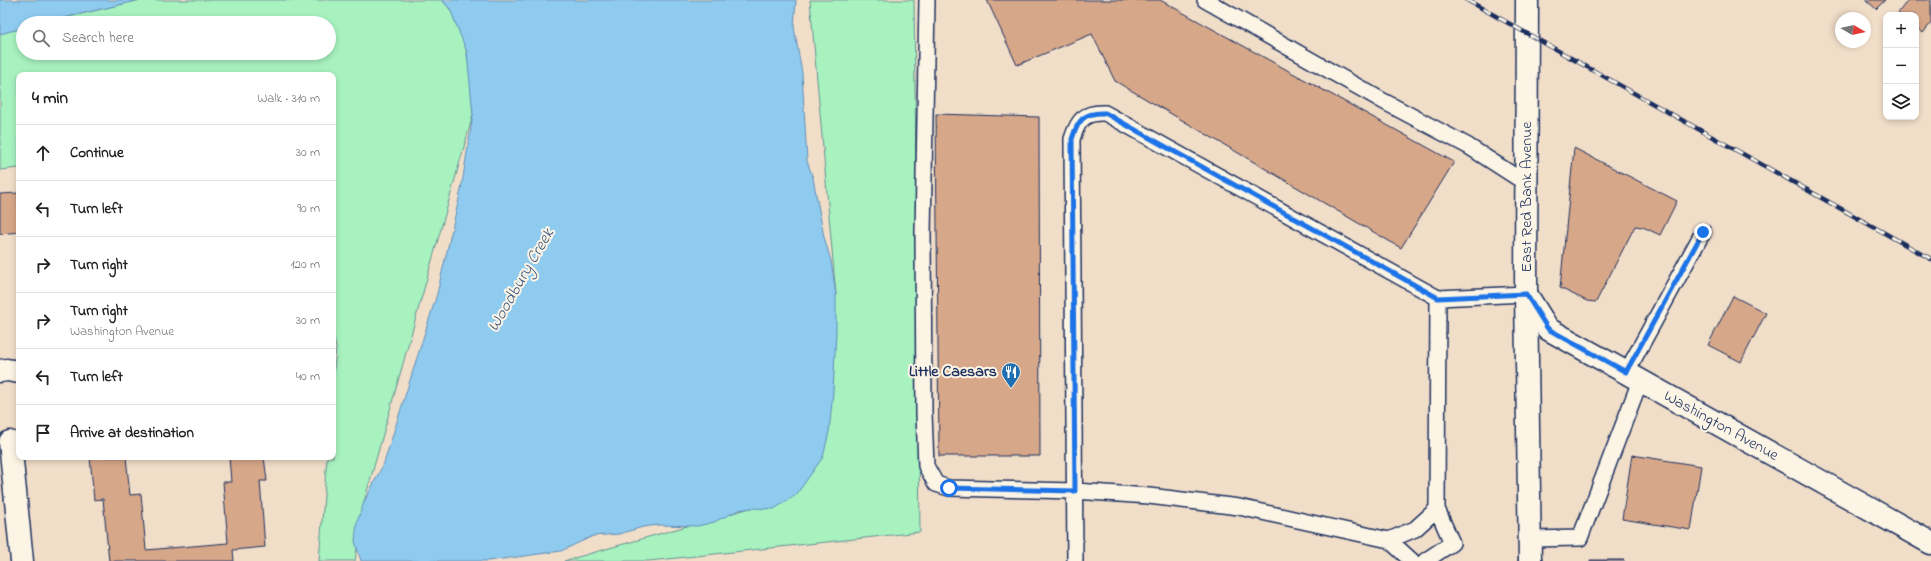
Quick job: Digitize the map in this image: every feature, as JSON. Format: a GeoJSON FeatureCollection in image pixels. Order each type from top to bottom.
{"type":"FeatureCollection","features":[{"type":"Feature","properties":{"kind":"street","name":"East Red Bank Avenue"},"geometry":{"type":"LineString","coordinates":[[1527,0],[1526,294],[1530,561]]}},
{"type":"Feature","properties":{"kind":"street","name":"Washington Avenue"},"geometry":{"type":"LineString","coordinates":[[1526,294],[1548,329],[1931,543]]}},
{"type":"Feature","properties":{"kind":"street"},"geometry":{"type":"LineString","coordinates":[[0,371],[7,370],[16,372]]}},
{"type":"Feature","properties":{"kind":"street"},"geometry":{"type":"LineString","coordinates":[[10,441],[22,561]]}},
{"type":"Feature","properties":{"kind":"lane"},"geometry":{"type":"LineString","coordinates":[[927,0],[923,234],[924,413],[926,466],[936,484],[949,488],[1075,491],[1148,496],[1238,507],[1389,540],[1412,561]]}},
{"type":"Feature","properties":{"kind":"lane"},"geometry":{"type":"LineString","coordinates":[[1205,0],[1383,101],[1468,146],[1527,184]]}},
{"type":"Feature","properties":{"kind":"lane"},"geometry":{"type":"LineString","coordinates":[[1075,561],[1072,139],[1076,126],[1084,117],[1094,113],[1105,113],[1438,298],[1526,294]]}},
{"type":"Feature","properties":{"kind":"lane"},"geometry":{"type":"LineString","coordinates":[[1530,539],[1580,538],[1633,377],[1703,232]]}},
{"type":"Feature","properties":{"kind":"lane"},"geometry":{"type":"LineString","coordinates":[[1426,561],[1452,543],[1438,509],[1438,298]]}},
{"type":"Feature","properties":{"kind":"lane"},"geometry":{"type":"LineString","coordinates":[[1389,540],[1415,529],[1438,509]]}},
{"type":"Feature","properties":{"kind":"green space"},"geometry":{"type":"Polygon","coordinates":[[[140,0],[442,0],[451,11],[458,25],[467,54],[473,115],[364,502],[355,561],[319,561],[327,460],[336,460],[336,72],[16,72],[16,168],[0,170],[0,33],[16,30],[16,60],[336,60],[336,16],[72,16],[140,0]]]}},
{"type":"Feature","properties":{"kind":"green space"},"geometry":{"type":"Polygon","coordinates":[[[810,0],[914,0],[920,532],[649,561],[564,561],[796,495],[836,295],[810,0]]]}},
{"type":"Feature","properties":{"kind":"water"},"geometry":{"type":"Polygon","coordinates":[[[0,0],[140,0],[72,16],[16,16],[16,30],[0,34],[0,0]]]}},
{"type":"Feature","properties":{"kind":"water","name":"Woodbury Creek"},"geometry":{"type":"Polygon","coordinates":[[[442,0],[796,0],[794,27],[802,73],[807,161],[813,178],[824,237],[831,261],[836,295],[836,332],[829,432],[823,457],[796,495],[774,509],[751,508],[739,510],[714,522],[698,526],[658,525],[643,527],[619,534],[593,536],[561,551],[488,561],[361,561],[355,541],[357,522],[364,502],[384,463],[437,294],[461,190],[473,115],[467,52],[450,9],[442,0]]]}},
{"type":"Feature","properties":{"kind":"building"},"geometry":{"type":"Polygon","coordinates":[[[987,0],[1160,0],[1454,162],[1401,248],[1115,81],[1092,34],[1017,65],[987,0]]]}},
{"type":"Feature","properties":{"kind":"building"},"geometry":{"type":"Polygon","coordinates":[[[1866,0],[1885,0],[1876,9],[1866,0]]]}},
{"type":"Feature","properties":{"kind":"building"},"geometry":{"type":"Polygon","coordinates":[[[1908,0],[1931,0],[1931,23],[1923,33],[1919,30],[1919,12],[1899,12],[1908,0]]]}},
{"type":"Feature","properties":{"kind":"building"},"geometry":{"type":"Polygon","coordinates":[[[936,114],[1039,117],[1040,456],[939,456],[936,114]]]}},
{"type":"Feature","properties":{"kind":"building"},"geometry":{"type":"Polygon","coordinates":[[[1574,148],[1677,201],[1660,235],[1643,227],[1635,226],[1596,302],[1587,301],[1560,288],[1574,148]]]}},
{"type":"Feature","properties":{"kind":"building"},"geometry":{"type":"Polygon","coordinates":[[[16,193],[16,232],[0,234],[0,194],[16,193]]]}},
{"type":"Feature","properties":{"kind":"building"},"geometry":{"type":"Polygon","coordinates":[[[1733,296],[1766,313],[1741,362],[1708,345],[1733,296]]]}},
{"type":"Feature","properties":{"kind":"building"},"geometry":{"type":"Polygon","coordinates":[[[1632,455],[1701,466],[1691,530],[1622,519],[1632,455]]]}},
{"type":"Feature","properties":{"kind":"building"},"geometry":{"type":"Polygon","coordinates":[[[90,460],[126,460],[130,495],[141,494],[146,550],[228,543],[223,482],[231,482],[229,460],[264,460],[267,481],[260,481],[265,547],[233,550],[234,561],[109,561],[103,499],[94,500],[90,460]]]}},
{"type":"Feature","properties":{"kind":"building"},"geometry":{"type":"Polygon","coordinates":[[[1624,560],[1624,561],[1590,561],[1624,560]]]}},
{"type":"Feature","properties":{"kind":"railway"},"geometry":{"type":"LineString","coordinates":[[1467,0],[1931,259]]}},
{"type":"Feature","properties":{"kind":"place","name":"Little Caesars"},"geometry":{"type":"Point","coordinates":[1011,389]}},
{"type":"Feature","properties":{"kind":"route"},"geometry":{"type":"LineString","coordinates":[[949,488],[1075,491],[1072,139],[1076,126],[1084,117],[1094,113],[1105,113],[1438,298],[1526,294],[1548,329],[1626,372],[1703,232]]}}]}
